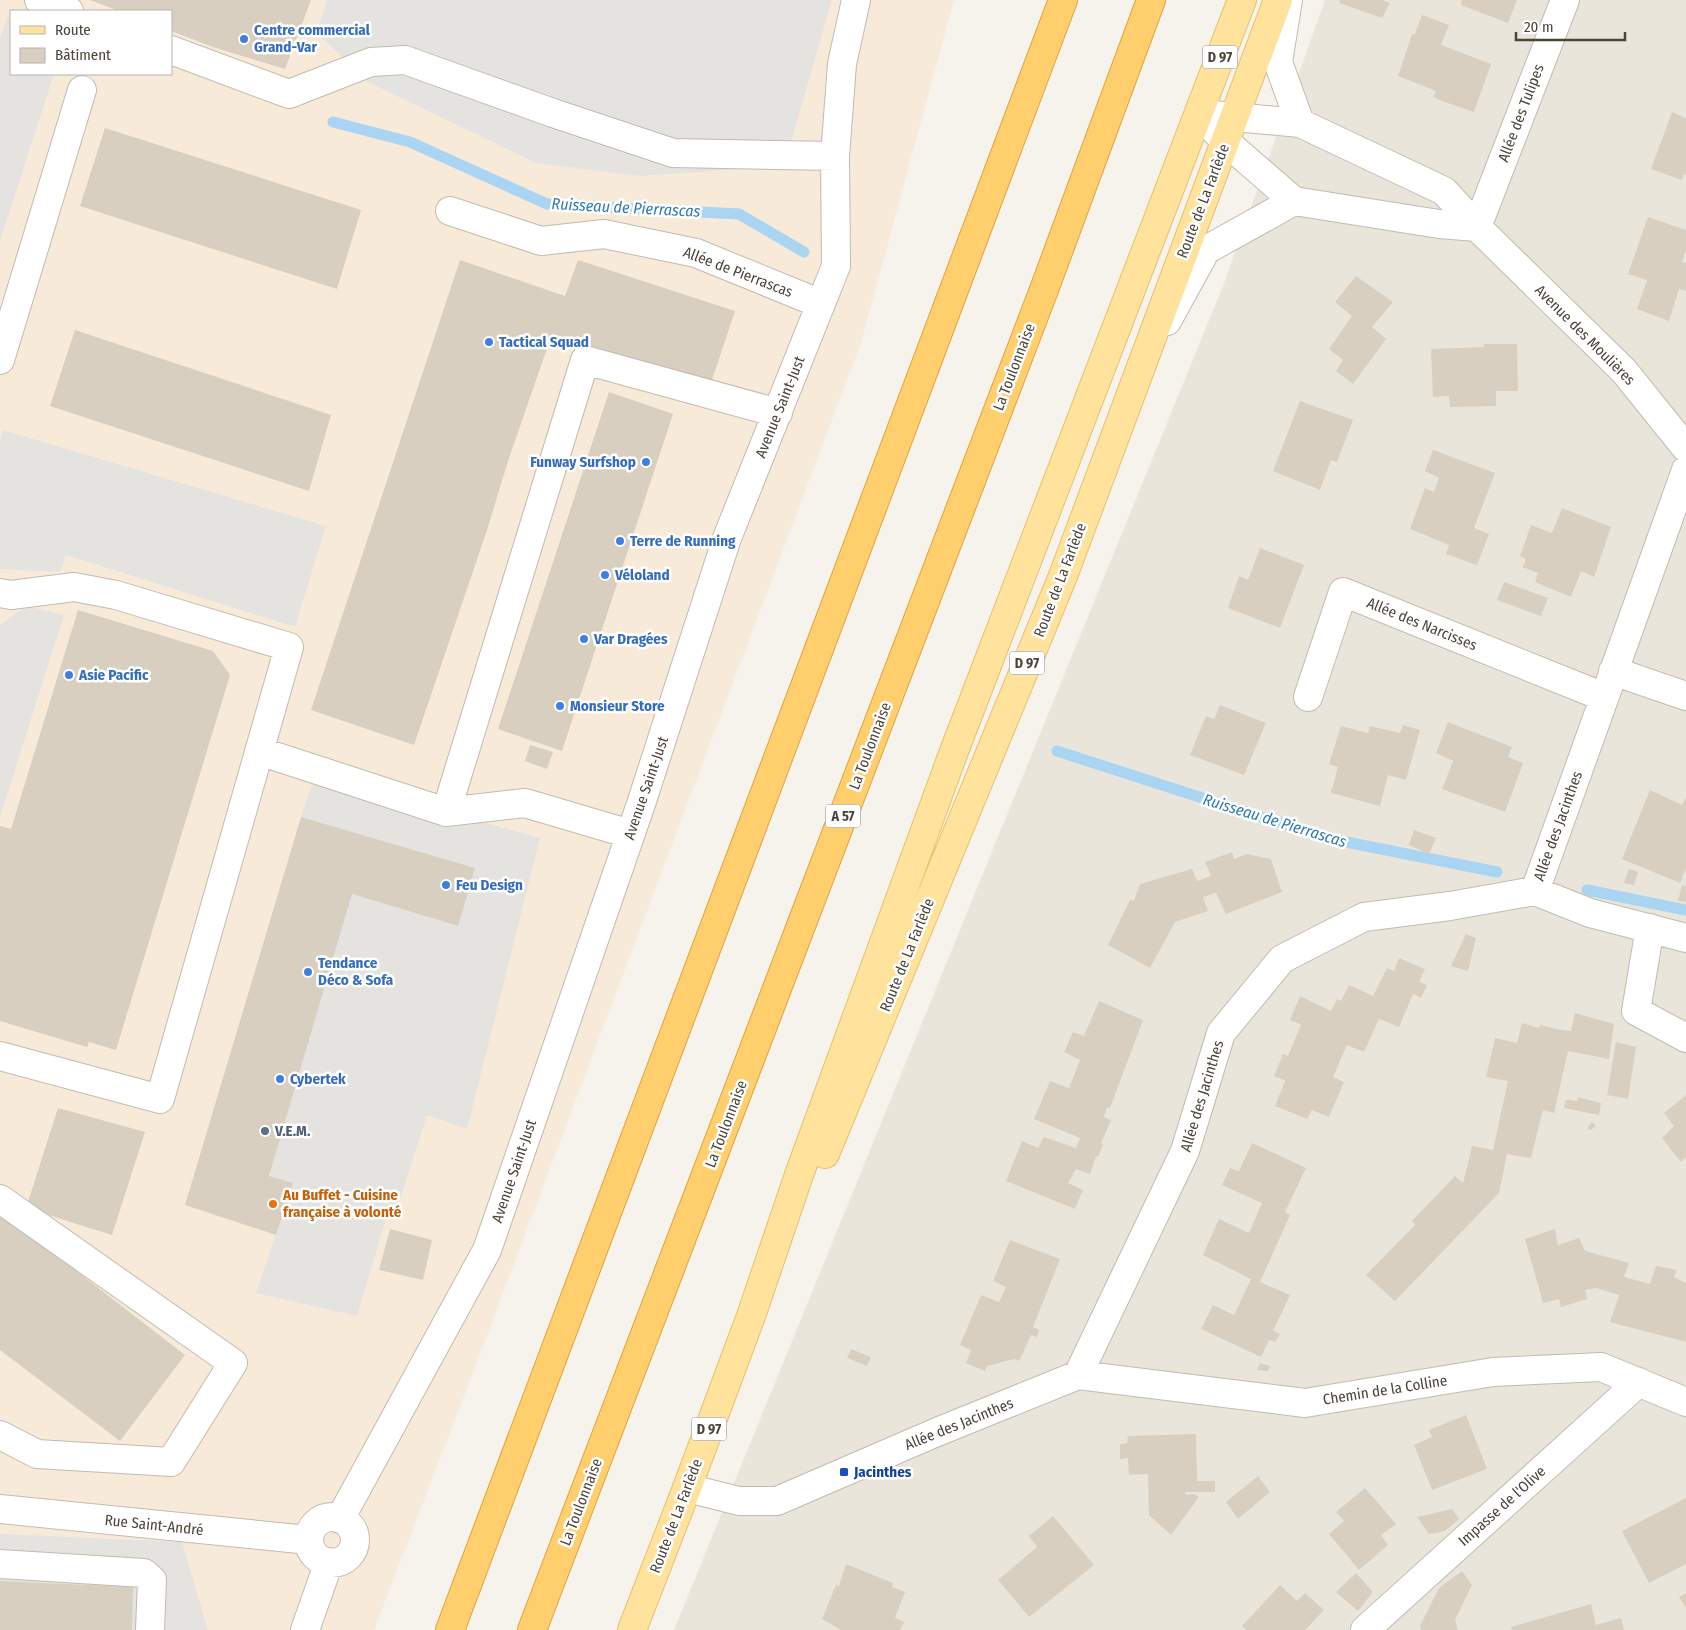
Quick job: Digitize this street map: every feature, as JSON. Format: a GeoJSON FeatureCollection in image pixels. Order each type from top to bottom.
{"type":"FeatureCollection","features":[{"type":"Feature","properties":{"kind":"highway"},"geometry":{"type":"LineString","coordinates":[[450,1630],[1063,0]]}},
{"type":"Feature","properties":{"kind":"highway","name":"La Toulonnaise"},"geometry":{"type":"LineString","coordinates":[[532,1630],[1045,286],[1151,0]]}},
{"type":"Feature","properties":{"kind":"main road","name":"Route de La Farlède"},"geometry":{"type":"LineString","coordinates":[[632,1630],[751,1316],[800,1172],[953,754],[1242,0]]}},
{"type":"Feature","properties":{"kind":"main road","name":"Route de La Farlède"},"geometry":{"type":"LineString","coordinates":[[751,1316],[815,1178],[1063,576],[1278,0]]}},
{"type":"Feature","properties":{"kind":"street"},"geometry":{"type":"LineString","coordinates":[[39,0],[66,10]]}},
{"type":"Feature","properties":{"kind":"street","name":"Avenue Saint-Just"},"geometry":{"type":"LineString","coordinates":[[340,1519],[487,1250],[630,834],[728,538],[836,266],[835,156],[842,64],[856,0]]}},
{"type":"Feature","properties":{"kind":"street"},"geometry":{"type":"LineString","coordinates":[[1288,0],[1278,62],[1300,123]]}},
{"type":"Feature","properties":{"kind":"street","name":"Allée des Tulipes"},"geometry":{"type":"LineString","coordinates":[[1477,227],[1564,0]]}},
{"type":"Feature","properties":{"kind":"street"},"geometry":{"type":"LineString","coordinates":[[172,50],[289,94],[371,62],[405,60],[553,113],[673,153],[835,156]]}},
{"type":"Feature","properties":{"kind":"street"},"geometry":{"type":"LineString","coordinates":[[0,360],[82,90]]}},
{"type":"Feature","properties":{"kind":"street"},"geometry":{"type":"LineString","coordinates":[[1199,114],[1230,130],[1294,201]]}},
{"type":"Feature","properties":{"kind":"street","name":"Avenue des Moulières"},"geometry":{"type":"LineString","coordinates":[[1230,130],[1300,123],[1444,191],[1477,227],[1624,371],[1686,448]]}},
{"type":"Feature","properties":{"kind":"street"},"geometry":{"type":"LineString","coordinates":[[1133,387],[1206,250],[1294,201],[1439,224],[1477,227]]}},
{"type":"Feature","properties":{"kind":"street","name":"Allée de Pierrascas"},"geometry":{"type":"LineString","coordinates":[[450,211],[541,241],[604,234],[696,253],[821,304]]}},
{"type":"Feature","properties":{"kind":"street"},"geometry":{"type":"LineString","coordinates":[[446,812],[585,360],[778,413]]}},
{"type":"Feature","properties":{"kind":"street","name":"Allée des Jacinthes"},"geometry":{"type":"LineString","coordinates":[[687,1488],[740,1501],[777,1501],[1078,1375],[1185,1151],[1221,1034],[1282,959],[1364,917],[1450,906],[1535,891],[1686,470]]}},
{"type":"Feature","properties":{"kind":"street"},"geometry":{"type":"LineString","coordinates":[[0,593],[11,595],[74,587],[116,594],[289,647],[160,1099],[0,1056]]}},
{"type":"Feature","properties":{"kind":"street","name":"Allée des Narcisses"},"geometry":{"type":"LineString","coordinates":[[1308,697],[1343,592],[1604,697]]}},
{"type":"Feature","properties":{"kind":"street"},"geometry":{"type":"LineString","coordinates":[[1613,672],[1686,696]]}},
{"type":"Feature","properties":{"kind":"street"},"geometry":{"type":"LineString","coordinates":[[259,751],[446,812],[525,804],[630,834]]}},
{"type":"Feature","properties":{"kind":"street"},"geometry":{"type":"LineString","coordinates":[[1535,891],[1590,913],[1686,938]]}},
{"type":"Feature","properties":{"kind":"street"},"geometry":{"type":"LineString","coordinates":[[1650,928],[1636,1011],[1686,1038]]}},
{"type":"Feature","properties":{"kind":"street"},"geometry":{"type":"LineString","coordinates":[[0,1199],[233,1362],[172,1462],[37,1454],[0,1435]]}},
{"type":"Feature","properties":{"kind":"street","name":"Chemin de la Colline"},"geometry":{"type":"LineString","coordinates":[[1078,1375],[1305,1403],[1494,1372],[1601,1367],[1686,1402]]}},
{"type":"Feature","properties":{"kind":"street","name":"Impasse de l'Olive"},"geometry":{"type":"LineString","coordinates":[[1365,1630],[1639,1382]]}},
{"type":"Feature","properties":{"kind":"street","name":"Rue Saint-André"},"geometry":{"type":"LineString","coordinates":[[0,1509],[309,1540]]}},
{"type":"Feature","properties":{"kind":"street"},"geometry":{"type":"LineString","coordinates":[[329,1517],[340,1519],[352,1529],[354,1542],[352,1550],[341,1561],[329,1562],[318,1558],[313,1552],[309,1540],[311,1530],[322,1519],[329,1517]]}},
{"type":"Feature","properties":{"kind":"street"},"geometry":{"type":"LineString","coordinates":[[305,1630],[329,1562]]}},
{"type":"Feature","properties":{"kind":"street"},"geometry":{"type":"LineString","coordinates":[[0,1564],[144,1573],[152,1580],[150,1630]]}},
{"type":"Feature","properties":{"kind":"shaded area"},"geometry":{"type":"Polygon","coordinates":[[[0,0],[954,0],[861,343],[471,1378],[374,1630],[0,1630],[0,0]]]}},
{"type":"Feature","properties":{"kind":"shaded area"},"geometry":{"type":"Polygon","coordinates":[[[327,0],[832,0],[784,166],[640,176],[536,163],[368,82],[317,33],[327,0]]]}},
{"type":"Feature","properties":{"kind":"shaded area"},"geometry":{"type":"Polygon","coordinates":[[[1325,0],[1686,0],[1686,1630],[674,1630],[1223,286],[1325,0]]]}},
{"type":"Feature","properties":{"kind":"shaded area"},"geometry":{"type":"Polygon","coordinates":[[[7,17],[10,18],[10,75],[54,75],[0,241],[0,39],[7,17]]]}},
{"type":"Feature","properties":{"kind":"shaded area"},"geometry":{"type":"Polygon","coordinates":[[[3,430],[326,526],[295,627],[66,555],[60,572],[0,569],[0,442],[3,430]]]}},
{"type":"Feature","properties":{"kind":"shaded area"},"geometry":{"type":"Polygon","coordinates":[[[26,606],[64,615],[0,817],[0,625],[26,606]]]}},
{"type":"Feature","properties":{"kind":"shaded area"},"geometry":{"type":"Polygon","coordinates":[[[315,776],[540,838],[467,1129],[427,1115],[395,1215],[388,1212],[357,1316],[256,1293],[293,1184],[269,1176],[352,894],[457,926],[475,868],[301,817],[315,776]]]}},
{"type":"Feature","properties":{"kind":"shaded area"},"geometry":{"type":"Polygon","coordinates":[[[0,1534],[182,1542],[208,1630],[132,1630],[132,1587],[0,1581],[0,1534]]]}},
{"type":"Feature","properties":{"kind":"building","name":"Centre commercial Grand-Var"},"geometry":{"type":"Polygon","coordinates":[[[90,0],[311,0],[285,69],[213,47],[172,31],[172,10],[116,10],[90,0]]]}},
{"type":"Feature","properties":{"kind":"building"},"geometry":{"type":"Polygon","coordinates":[[[1340,0],[1382,0],[1390,3],[1382,18],[1339,3],[1340,0]]]}},
{"type":"Feature","properties":{"kind":"building"},"geometry":{"type":"Polygon","coordinates":[[[1462,0],[1517,0],[1508,23],[1461,5],[1462,0]]]}},
{"type":"Feature","properties":{"kind":"building"},"geometry":{"type":"Polygon","coordinates":[[[1422,15],[1449,25],[1441,45],[1491,64],[1474,112],[1433,97],[1436,91],[1398,76],[1412,34],[1415,34],[1422,15]]]}},
{"type":"Feature","properties":{"kind":"building"},"geometry":{"type":"Polygon","coordinates":[[[1672,112],[1686,118],[1686,175],[1684,174],[1682,180],[1651,169],[1672,112]]]}},
{"type":"Feature","properties":{"kind":"building"},"geometry":{"type":"Polygon","coordinates":[[[105,128],[361,210],[337,289],[80,206],[105,128]]]}},
{"type":"Feature","properties":{"kind":"building"},"geometry":{"type":"Polygon","coordinates":[[[1648,217],[1686,230],[1686,250],[1682,262],[1686,263],[1686,291],[1679,289],[1669,321],[1637,309],[1647,280],[1628,274],[1648,217]]]}},
{"type":"Feature","properties":{"kind":"building"},"geometry":{"type":"Polygon","coordinates":[[[460,260],[565,296],[578,260],[735,311],[711,383],[552,334],[414,745],[311,710],[460,260]]]}},
{"type":"Feature","properties":{"kind":"building"},"geometry":{"type":"Polygon","coordinates":[[[1356,276],[1393,302],[1372,327],[1386,339],[1353,384],[1336,371],[1343,360],[1329,349],[1352,316],[1335,302],[1356,276]]]}},
{"type":"Feature","properties":{"kind":"building"},"geometry":{"type":"Polygon","coordinates":[[[75,330],[331,415],[309,491],[50,406],[75,330]]]}},
{"type":"Feature","properties":{"kind":"building"},"geometry":{"type":"Polygon","coordinates":[[[1484,344],[1517,344],[1518,391],[1496,391],[1496,406],[1450,407],[1449,396],[1433,397],[1431,349],[1484,347],[1484,344]]]}},
{"type":"Feature","properties":{"kind":"building"},"geometry":{"type":"Polygon","coordinates":[[[609,392],[673,414],[562,751],[498,729],[609,392]]]}},
{"type":"Feature","properties":{"kind":"building"},"geometry":{"type":"Polygon","coordinates":[[[1300,401],[1353,420],[1337,462],[1331,460],[1320,490],[1273,471],[1300,401]]]}},
{"type":"Feature","properties":{"kind":"building"},"geometry":{"type":"Polygon","coordinates":[[[1433,450],[1495,473],[1474,528],[1489,534],[1477,565],[1446,554],[1449,545],[1410,529],[1425,488],[1434,492],[1439,478],[1425,471],[1433,450]]]}},
{"type":"Feature","properties":{"kind":"building"},"geometry":{"type":"Polygon","coordinates":[[[1562,508],[1611,527],[1594,577],[1581,571],[1571,597],[1535,582],[1538,573],[1523,567],[1526,559],[1520,556],[1531,525],[1552,533],[1562,508]]]}},
{"type":"Feature","properties":{"kind":"building"},"geometry":{"type":"Polygon","coordinates":[[[1260,548],[1304,565],[1280,628],[1228,608],[1239,576],[1248,580],[1260,548]]]}},
{"type":"Feature","properties":{"kind":"building"},"geometry":{"type":"Polygon","coordinates":[[[1504,582],[1548,598],[1541,616],[1497,600],[1504,582]]]}},
{"type":"Feature","properties":{"kind":"building"},"geometry":{"type":"Polygon","coordinates":[[[78,610],[213,651],[230,675],[116,1050],[89,1042],[87,1047],[0,1021],[0,826],[11,829],[78,610]]]}},
{"type":"Feature","properties":{"kind":"building"},"geometry":{"type":"Polygon","coordinates":[[[1220,705],[1266,723],[1244,775],[1190,755],[1206,716],[1214,719],[1220,705]]]}},
{"type":"Feature","properties":{"kind":"building"},"geometry":{"type":"Polygon","coordinates":[[[1448,722],[1512,747],[1508,757],[1523,763],[1505,812],[1442,789],[1453,761],[1436,753],[1448,722]]]}},
{"type":"Feature","properties":{"kind":"building"},"geometry":{"type":"Polygon","coordinates":[[[1403,725],[1420,730],[1406,780],[1388,775],[1380,806],[1331,793],[1338,767],[1329,764],[1341,726],[1368,733],[1370,726],[1400,733],[1403,725]]]}},
{"type":"Feature","properties":{"kind":"building"},"geometry":{"type":"Polygon","coordinates":[[[530,745],[553,752],[547,769],[525,761],[530,745]]]}},
{"type":"Feature","properties":{"kind":"building"},"geometry":{"type":"Polygon","coordinates":[[[1650,790],[1682,805],[1686,797],[1686,868],[1680,883],[1622,859],[1650,790]]]}},
{"type":"Feature","properties":{"kind":"building"},"geometry":{"type":"Polygon","coordinates":[[[301,817],[475,868],[458,926],[352,894],[269,1176],[293,1183],[276,1235],[185,1205],[301,817]]]}},
{"type":"Feature","properties":{"kind":"building"},"geometry":{"type":"Polygon","coordinates":[[[1414,830],[1436,838],[1429,854],[1409,845],[1414,830]]]}},
{"type":"Feature","properties":{"kind":"building"},"geometry":{"type":"Polygon","coordinates":[[[1232,852],[1234,859],[1247,854],[1271,859],[1282,892],[1226,914],[1216,893],[1203,897],[1208,911],[1175,922],[1150,968],[1108,945],[1130,900],[1134,901],[1140,884],[1192,869],[1197,881],[1211,876],[1205,862],[1232,852]]]}},
{"type":"Feature","properties":{"kind":"building"},"geometry":{"type":"Polygon","coordinates":[[[1629,869],[1638,872],[1634,885],[1624,883],[1629,869]]]}},
{"type":"Feature","properties":{"kind":"building"},"geometry":{"type":"Polygon","coordinates":[[[1682,885],[1686,886],[1686,902],[1678,901],[1682,885]]]}},
{"type":"Feature","properties":{"kind":"building"},"geometry":{"type":"Polygon","coordinates":[[[1466,934],[1476,938],[1468,971],[1451,966],[1466,934]]]}},
{"type":"Feature","properties":{"kind":"building"},"geometry":{"type":"Polygon","coordinates":[[[1399,958],[1425,969],[1419,982],[1427,985],[1421,998],[1413,994],[1399,1027],[1379,1019],[1364,1052],[1347,1045],[1333,1077],[1344,1082],[1329,1117],[1312,1110],[1307,1119],[1275,1106],[1285,1081],[1274,1076],[1283,1054],[1288,1056],[1301,1025],[1290,1020],[1300,996],[1331,1011],[1337,999],[1341,1001],[1349,985],[1373,996],[1387,968],[1394,971],[1399,958]]]}},
{"type":"Feature","properties":{"kind":"building"},"geometry":{"type":"Polygon","coordinates":[[[1099,1001],[1143,1020],[1110,1108],[1107,1107],[1104,1117],[1111,1120],[1101,1143],[1103,1144],[1098,1157],[1096,1156],[1090,1174],[1076,1169],[1068,1183],[1083,1190],[1075,1209],[1006,1181],[1022,1141],[1038,1148],[1044,1137],[1076,1148],[1080,1138],[1034,1119],[1050,1081],[1069,1088],[1080,1060],[1064,1052],[1073,1032],[1084,1036],[1099,1001]]]}},
{"type":"Feature","properties":{"kind":"building"},"geometry":{"type":"Polygon","coordinates":[[[1575,1013],[1614,1024],[1609,1059],[1568,1051],[1554,1113],[1543,1110],[1531,1158],[1507,1154],[1499,1193],[1395,1301],[1366,1275],[1415,1225],[1412,1221],[1455,1176],[1463,1183],[1472,1146],[1493,1150],[1508,1081],[1486,1077],[1495,1038],[1517,1043],[1522,1023],[1539,1028],[1540,1025],[1571,1031],[1575,1013]]]}},
{"type":"Feature","properties":{"kind":"building"},"geometry":{"type":"Polygon","coordinates":[[[1616,1042],[1636,1047],[1628,1099],[1607,1095],[1616,1042]]]}},
{"type":"Feature","properties":{"kind":"building"},"geometry":{"type":"Polygon","coordinates":[[[1686,1095],[1686,1157],[1681,1162],[1662,1138],[1674,1126],[1664,1113],[1686,1095]]]}},
{"type":"Feature","properties":{"kind":"building"},"geometry":{"type":"Polygon","coordinates":[[[1578,1097],[1601,1103],[1599,1115],[1564,1108],[1566,1100],[1577,1101],[1578,1097]]]}},
{"type":"Feature","properties":{"kind":"building"},"geometry":{"type":"Polygon","coordinates":[[[58,1108],[145,1132],[112,1235],[26,1208],[58,1108]]]}},
{"type":"Feature","properties":{"kind":"building"},"geometry":{"type":"Polygon","coordinates":[[[1592,1122],[1596,1126],[1591,1130],[1587,1128],[1592,1122]]]}},
{"type":"Feature","properties":{"kind":"building"},"geometry":{"type":"Polygon","coordinates":[[[1252,1143],[1306,1168],[1285,1212],[1290,1215],[1260,1282],[1290,1295],[1273,1331],[1280,1334],[1275,1342],[1269,1340],[1261,1357],[1201,1329],[1213,1305],[1234,1315],[1251,1279],[1203,1255],[1219,1219],[1249,1233],[1262,1203],[1222,1185],[1230,1168],[1239,1171],[1252,1143]]]}},
{"type":"Feature","properties":{"kind":"building"},"geometry":{"type":"Polygon","coordinates":[[[0,1212],[185,1355],[120,1441],[0,1350],[0,1212]]]}},
{"type":"Feature","properties":{"kind":"building"},"geometry":{"type":"Polygon","coordinates":[[[390,1229],[432,1240],[423,1280],[379,1270],[390,1229]]]}},
{"type":"Feature","properties":{"kind":"building"},"geometry":{"type":"Polygon","coordinates":[[[1555,1229],[1558,1245],[1579,1238],[1585,1251],[1629,1263],[1624,1277],[1650,1284],[1656,1266],[1677,1270],[1674,1277],[1686,1283],[1686,1342],[1610,1322],[1619,1295],[1596,1288],[1585,1290],[1587,1299],[1561,1307],[1559,1299],[1543,1303],[1525,1239],[1555,1229]]]}},
{"type":"Feature","properties":{"kind":"building"},"geometry":{"type":"Polygon","coordinates":[[[1010,1240],[1060,1259],[1033,1327],[1039,1330],[1037,1337],[1031,1335],[1019,1361],[1014,1359],[987,1366],[985,1371],[966,1363],[971,1350],[960,1345],[981,1295],[999,1302],[1006,1287],[993,1281],[1010,1240]]]}},
{"type":"Feature","properties":{"kind":"building"},"geometry":{"type":"Polygon","coordinates":[[[851,1349],[871,1357],[867,1366],[847,1358],[851,1349]]]}},
{"type":"Feature","properties":{"kind":"building"},"geometry":{"type":"Polygon","coordinates":[[[1260,1363],[1270,1366],[1268,1371],[1257,1370],[1260,1363]]]}},
{"type":"Feature","properties":{"kind":"building"},"geometry":{"type":"Polygon","coordinates":[[[1466,1415],[1487,1469],[1432,1490],[1414,1445],[1432,1437],[1429,1430],[1466,1415]]]}},
{"type":"Feature","properties":{"kind":"building"},"geometry":{"type":"Polygon","coordinates":[[[1196,1434],[1197,1481],[1215,1481],[1215,1492],[1185,1492],[1186,1495],[1194,1494],[1199,1497],[1171,1535],[1149,1515],[1148,1474],[1129,1475],[1128,1458],[1120,1459],[1120,1444],[1127,1443],[1128,1436],[1196,1434]]]}},
{"type":"Feature","properties":{"kind":"building"},"geometry":{"type":"Polygon","coordinates":[[[1258,1476],[1270,1492],[1238,1519],[1226,1502],[1258,1476]]]}},
{"type":"Feature","properties":{"kind":"building"},"geometry":{"type":"Polygon","coordinates":[[[1365,1488],[1396,1524],[1381,1535],[1388,1545],[1359,1570],[1329,1534],[1344,1521],[1336,1512],[1365,1488]]]}},
{"type":"Feature","properties":{"kind":"building"},"geometry":{"type":"Polygon","coordinates":[[[1686,1498],[1686,1564],[1649,1583],[1622,1531],[1686,1498]]]}},
{"type":"Feature","properties":{"kind":"building"},"geometry":{"type":"Polygon","coordinates":[[[1452,1509],[1459,1519],[1445,1531],[1429,1534],[1417,1517],[1452,1509]]]}},
{"type":"Feature","properties":{"kind":"building"},"geometry":{"type":"Polygon","coordinates":[[[1053,1516],[1094,1565],[1029,1617],[998,1580],[1037,1547],[1029,1536],[1053,1516]]]}},
{"type":"Feature","properties":{"kind":"building"},"geometry":{"type":"Polygon","coordinates":[[[846,1564],[893,1583],[892,1587],[905,1592],[895,1618],[904,1622],[900,1630],[841,1630],[822,1619],[836,1585],[839,1586],[846,1564]]]}},
{"type":"Feature","properties":{"kind":"building"},"geometry":{"type":"Polygon","coordinates":[[[1462,1571],[1472,1585],[1455,1620],[1458,1630],[1421,1630],[1420,1626],[1439,1588],[1462,1571]]]}},
{"type":"Feature","properties":{"kind":"building"},"geometry":{"type":"Polygon","coordinates":[[[1356,1573],[1373,1592],[1358,1611],[1336,1592],[1356,1573]]]}},
{"type":"Feature","properties":{"kind":"building"},"geometry":{"type":"Polygon","coordinates":[[[0,1581],[133,1587],[132,1630],[0,1630],[0,1581]]]}},
{"type":"Feature","properties":{"kind":"building"},"geometry":{"type":"Polygon","coordinates":[[[1280,1585],[1297,1601],[1305,1593],[1324,1610],[1305,1630],[1246,1630],[1242,1626],[1280,1585]]]}},
{"type":"Feature","properties":{"kind":"building"},"geometry":{"type":"Polygon","coordinates":[[[1686,1593],[1686,1608],[1679,1597],[1686,1593]]]}},
{"type":"Feature","properties":{"kind":"building"},"geometry":{"type":"Polygon","coordinates":[[[1591,1604],[1596,1625],[1621,1618],[1624,1630],[1512,1630],[1511,1627],[1591,1604]]]}},
{"type":"Feature","properties":{"kind":"waterway","name":"Ruisseau de Pierrascas"},"geometry":{"type":"LineString","coordinates":[[333,122],[410,142],[547,204],[739,214],[804,252]]}},
{"type":"Feature","properties":{"kind":"waterway","name":"Ruisseau de Pierrascas"},"geometry":{"type":"LineString","coordinates":[[1057,751],[1326,838],[1497,872]]}},
{"type":"Feature","properties":{"kind":"waterway","name":"Ruisseau de Pierrascas"},"geometry":{"type":"LineString","coordinates":[[1587,890],[1686,910]]}},
{"type":"Feature","properties":{"kind":"place","name":"Centre commercial Grand-Var"},"geometry":{"type":"Point","coordinates":[244,39]}},
{"type":"Feature","properties":{"kind":"place","name":"Tactical Squad"},"geometry":{"type":"Point","coordinates":[489,342]}},
{"type":"Feature","properties":{"kind":"place","name":"Funway Surfshop"},"geometry":{"type":"Point","coordinates":[646,462]}},
{"type":"Feature","properties":{"kind":"place","name":"Terre de Running"},"geometry":{"type":"Point","coordinates":[620,541]}},
{"type":"Feature","properties":{"kind":"place","name":"Véloland"},"geometry":{"type":"Point","coordinates":[605,575]}},
{"type":"Feature","properties":{"kind":"place","name":"Var Dragées"},"geometry":{"type":"Point","coordinates":[584,639]}},
{"type":"Feature","properties":{"kind":"place","name":"Asie Pacific"},"geometry":{"type":"Point","coordinates":[69,675]}},
{"type":"Feature","properties":{"kind":"place","name":"Monsieur Store"},"geometry":{"type":"Point","coordinates":[560,706]}},
{"type":"Feature","properties":{"kind":"place","name":"Feu Design"},"geometry":{"type":"Point","coordinates":[446,885]}},
{"type":"Feature","properties":{"kind":"place","name":"Tendance Déco & Sofa"},"geometry":{"type":"Point","coordinates":[308,972]}},
{"type":"Feature","properties":{"kind":"place","name":"Cybertek"},"geometry":{"type":"Point","coordinates":[280,1079]}},
{"type":"Feature","properties":{"kind":"place","name":"V.E.M."},"geometry":{"type":"Point","coordinates":[265,1131]}},
{"type":"Feature","properties":{"kind":"place","name":"Au Buffet - Cuisine française à volonté"},"geometry":{"type":"Point","coordinates":[273,1204]}},
{"type":"Feature","properties":{"kind":"place","name":"Jacinthes"},"geometry":{"type":"Point","coordinates":[844,1472]}}]}
